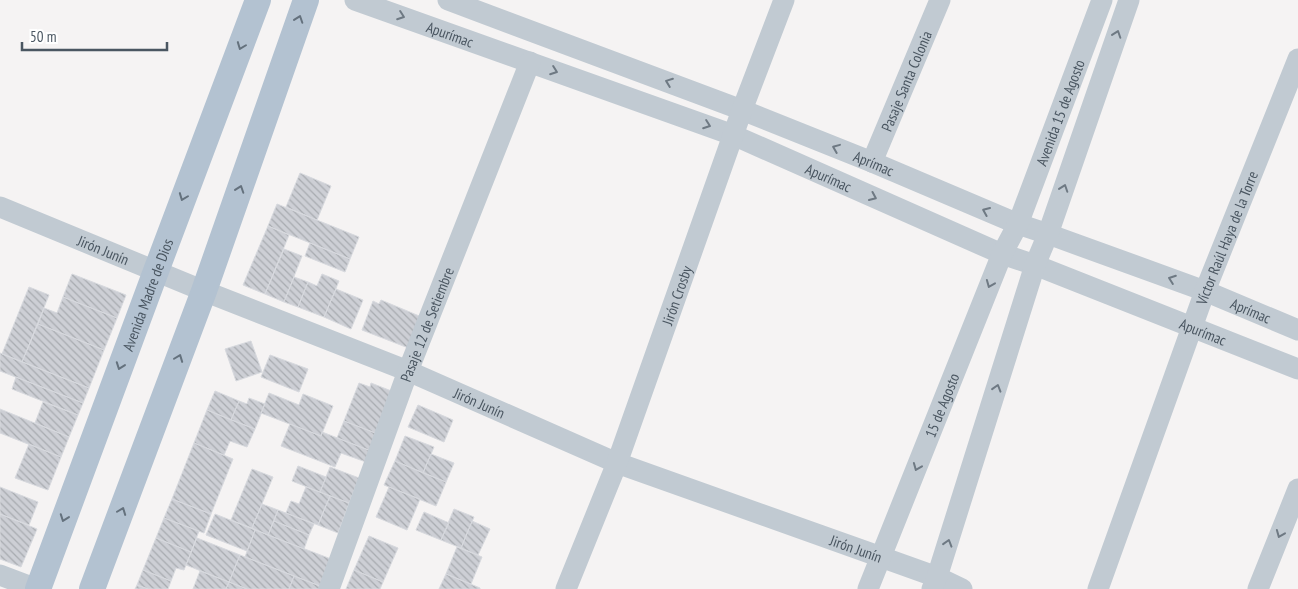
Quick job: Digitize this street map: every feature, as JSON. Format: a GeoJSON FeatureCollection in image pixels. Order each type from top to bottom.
{"type":"FeatureCollection","features":[{"type":"Feature","properties":{"kind":"main road","name":"Avenida Madre de Dios"},"geometry":{"type":"LineString","coordinates":[[37,589],[258,0]]}},
{"type":"Feature","properties":{"kind":"main road"},"geometry":{"type":"LineString","coordinates":[[92,589],[204,291],[306,0]]}},
{"type":"Feature","properties":{"kind":"street","name":"Apurímac"},"geometry":{"type":"LineString","coordinates":[[355,0],[733,135],[1002,254],[1035,265],[1298,369]]}},
{"type":"Feature","properties":{"kind":"street","name":"Aprímac"},"geometry":{"type":"LineString","coordinates":[[448,0],[742,110],[872,162],[1018,224],[1205,291],[1298,330]]}},
{"type":"Feature","properties":{"kind":"street","name":"Jirón Crosby"},"geometry":{"type":"LineString","coordinates":[[566,589],[616,463],[742,110],[784,0]]}},
{"type":"Feature","properties":{"kind":"street","name":"Pasaje Santa Colonia"},"geometry":{"type":"LineString","coordinates":[[872,162],[940,0]]}},
{"type":"Feature","properties":{"kind":"street","name":"Avenida 15 de Agosto"},"geometry":{"type":"LineString","coordinates":[[1018,224],[1102,0]]}},
{"type":"Feature","properties":{"kind":"street"},"geometry":{"type":"LineString","coordinates":[[934,583],[1035,265],[1048,234],[1129,0]]}},
{"type":"Feature","properties":{"kind":"street","name":"Víctor Raúl Haya de la Torre"},"geometry":{"type":"LineString","coordinates":[[1098,589],[1205,291],[1298,59]]}},
{"type":"Feature","properties":{"kind":"street","name":"Pasaje 12 de Setiembre"},"geometry":{"type":"LineString","coordinates":[[329,589],[408,371],[530,62]]}},
{"type":"Feature","properties":{"kind":"street","name":"Jirón Junín"},"geometry":{"type":"LineString","coordinates":[[0,206],[204,291],[408,371],[616,463],[881,557],[934,583],[962,589]]}},
{"type":"Feature","properties":{"kind":"street","name":"15 de Agosto"},"geometry":{"type":"LineString","coordinates":[[868,589],[1002,254],[1018,224]]}},
{"type":"Feature","properties":{"kind":"street"},"geometry":{"type":"LineString","coordinates":[[1258,589],[1298,489]]}},
{"type":"Feature","properties":{"kind":"street"},"geometry":{"type":"LineString","coordinates":[[0,575],[37,589]]}},
{"type":"Feature","properties":{"kind":"building"},"geometry":{"type":"Polygon","coordinates":[[[300,173],[331,186],[317,220],[286,207],[300,173]]]}},
{"type":"Feature","properties":{"kind":"building"},"geometry":{"type":"Polygon","coordinates":[[[277,204],[359,237],[350,259],[268,226],[277,204]]]}},
{"type":"Feature","properties":{"kind":"building"},"geometry":{"type":"Polygon","coordinates":[[[268,226],[289,235],[265,294],[243,285],[268,226]]]}},
{"type":"Feature","properties":{"kind":"building"},"geometry":{"type":"Polygon","coordinates":[[[310,243],[350,259],[345,272],[305,256],[310,243]]]}},
{"type":"Feature","properties":{"kind":"building"},"geometry":{"type":"Polygon","coordinates":[[[284,249],[302,256],[284,302],[265,294],[284,249]]]}},
{"type":"Feature","properties":{"kind":"building"},"geometry":{"type":"Polygon","coordinates":[[[72,274],[126,295],[117,318],[63,297],[72,274]]]}},
{"type":"Feature","properties":{"kind":"building"},"geometry":{"type":"Polygon","coordinates":[[[322,274],[339,281],[324,317],[298,307],[308,282],[317,286],[322,274]]]}},
{"type":"Feature","properties":{"kind":"building"},"geometry":{"type":"Polygon","coordinates":[[[294,277],[308,282],[298,307],[284,302],[294,277]]]}},
{"type":"Feature","properties":{"kind":"building"},"geometry":{"type":"Polygon","coordinates":[[[29,287],[49,295],[22,362],[2,354],[29,287]]]}},
{"type":"Feature","properties":{"kind":"building"},"geometry":{"type":"Polygon","coordinates":[[[336,289],[363,300],[351,329],[324,317],[336,289]]]}},
{"type":"Feature","properties":{"kind":"building"},"geometry":{"type":"Polygon","coordinates":[[[63,297],[117,318],[104,350],[38,324],[44,308],[57,313],[63,297]]]}},
{"type":"Feature","properties":{"kind":"building"},"geometry":{"type":"Polygon","coordinates":[[[381,300],[424,318],[411,349],[362,330],[373,301],[379,304],[381,300]]]}},
{"type":"Feature","properties":{"kind":"building"},"geometry":{"type":"Polygon","coordinates":[[[38,324],[104,350],[89,388],[22,362],[38,324]]]}},
{"type":"Feature","properties":{"kind":"building"},"geometry":{"type":"Polygon","coordinates":[[[251,341],[262,372],[236,381],[225,349],[251,341]]]}},
{"type":"Feature","properties":{"kind":"building"},"geometry":{"type":"Polygon","coordinates":[[[0,353],[89,388],[83,403],[0,371],[0,353]]]}},
{"type":"Feature","properties":{"kind":"building"},"geometry":{"type":"Polygon","coordinates":[[[270,355],[308,369],[299,392],[261,377],[270,355]]]}},
{"type":"Feature","properties":{"kind":"building"},"geometry":{"type":"Polygon","coordinates":[[[16,377],[83,403],[78,415],[12,389],[16,377]]]}},
{"type":"Feature","properties":{"kind":"building"},"geometry":{"type":"Polygon","coordinates":[[[359,383],[370,387],[371,383],[394,392],[378,434],[344,421],[359,383]]]}},
{"type":"Feature","properties":{"kind":"building"},"geometry":{"type":"Polygon","coordinates":[[[215,391],[239,401],[231,420],[207,410],[215,391]]]}},
{"type":"Feature","properties":{"kind":"building"},"geometry":{"type":"Polygon","coordinates":[[[269,393],[299,405],[303,394],[333,406],[321,436],[261,413],[269,393]]]}},
{"type":"Feature","properties":{"kind":"building"},"geometry":{"type":"Polygon","coordinates":[[[249,398],[265,404],[255,429],[231,420],[239,401],[247,404],[249,398]]]}},
{"type":"Feature","properties":{"kind":"building"},"geometry":{"type":"Polygon","coordinates":[[[43,402],[78,415],[69,437],[35,423],[43,402]]]}},
{"type":"Feature","properties":{"kind":"building"},"geometry":{"type":"Polygon","coordinates":[[[418,405],[453,420],[444,442],[408,427],[418,405]]]}},
{"type":"Feature","properties":{"kind":"building"},"geometry":{"type":"Polygon","coordinates":[[[0,409],[69,437],[61,457],[0,433],[0,409]]]}},
{"type":"Feature","properties":{"kind":"building"},"geometry":{"type":"Polygon","coordinates":[[[207,410],[255,429],[247,447],[230,441],[224,455],[194,443],[207,410]]]}},
{"type":"Feature","properties":{"kind":"building"},"geometry":{"type":"Polygon","coordinates":[[[344,421],[378,434],[371,451],[337,438],[344,421]]]}},
{"type":"Feature","properties":{"kind":"building"},"geometry":{"type":"Polygon","coordinates":[[[290,424],[321,436],[322,432],[371,451],[366,462],[341,453],[335,467],[281,446],[290,424]]]}},
{"type":"Feature","properties":{"kind":"building"},"geometry":{"type":"Polygon","coordinates":[[[405,436],[434,447],[423,473],[395,461],[405,436]]]}},
{"type":"Feature","properties":{"kind":"building"},"geometry":{"type":"Polygon","coordinates":[[[194,443],[233,459],[211,514],[172,499],[194,443]]]}},
{"type":"Feature","properties":{"kind":"building"},"geometry":{"type":"Polygon","coordinates":[[[29,444],[61,457],[48,490],[15,478],[29,444]]]}},
{"type":"Feature","properties":{"kind":"building"},"geometry":{"type":"Polygon","coordinates":[[[431,454],[454,463],[446,482],[423,473],[431,454]]]}},
{"type":"Feature","properties":{"kind":"building"},"geometry":{"type":"Polygon","coordinates":[[[395,461],[446,482],[436,506],[384,485],[395,461]]]}},
{"type":"Feature","properties":{"kind":"building"},"geometry":{"type":"Polygon","coordinates":[[[298,466],[326,477],[320,492],[292,481],[298,466]]]}},
{"type":"Feature","properties":{"kind":"building"},"geometry":{"type":"Polygon","coordinates":[[[330,467],[359,478],[349,503],[320,492],[330,467]]]}},
{"type":"Feature","properties":{"kind":"building"},"geometry":{"type":"Polygon","coordinates":[[[252,469],[273,477],[252,528],[231,520],[252,469]]]}},
{"type":"Feature","properties":{"kind":"building"},"geometry":{"type":"Polygon","coordinates":[[[0,487],[38,502],[29,525],[0,514],[0,487]]]}},
{"type":"Feature","properties":{"kind":"building"},"geometry":{"type":"Polygon","coordinates":[[[306,487],[330,496],[318,525],[286,513],[291,501],[299,504],[306,487]]]}},
{"type":"Feature","properties":{"kind":"building"},"geometry":{"type":"Polygon","coordinates":[[[389,487],[420,499],[407,530],[376,517],[389,487]]]}},
{"type":"Feature","properties":{"kind":"building"},"geometry":{"type":"Polygon","coordinates":[[[330,496],[349,503],[338,533],[318,525],[330,496]]]}},
{"type":"Feature","properties":{"kind":"building"},"geometry":{"type":"Polygon","coordinates":[[[172,499],[211,514],[204,533],[164,518],[172,499]]]}},
{"type":"Feature","properties":{"kind":"building"},"geometry":{"type":"Polygon","coordinates":[[[262,504],[278,510],[268,535],[252,528],[262,504]]]}},
{"type":"Feature","properties":{"kind":"building"},"geometry":{"type":"Polygon","coordinates":[[[454,509],[474,517],[461,548],[441,540],[454,509]]]}},
{"type":"Feature","properties":{"kind":"building"},"geometry":{"type":"Polygon","coordinates":[[[278,510],[314,524],[309,535],[274,521],[278,510]]]}},
{"type":"Feature","properties":{"kind":"building"},"geometry":{"type":"Polygon","coordinates":[[[424,512],[449,523],[441,540],[416,530],[424,512]]]}},
{"type":"Feature","properties":{"kind":"building"},"geometry":{"type":"Polygon","coordinates":[[[0,514],[37,529],[21,567],[0,559],[0,514]]]}},
{"type":"Feature","properties":{"kind":"building"},"geometry":{"type":"Polygon","coordinates":[[[215,514],[255,530],[247,551],[206,535],[215,514]]]}},
{"type":"Feature","properties":{"kind":"building"},"geometry":{"type":"Polygon","coordinates":[[[164,518],[199,531],[191,552],[156,538],[164,518]]]}},
{"type":"Feature","properties":{"kind":"building"},"geometry":{"type":"Polygon","coordinates":[[[274,521],[309,535],[304,549],[268,535],[274,521]]]}},
{"type":"Feature","properties":{"kind":"building"},"geometry":{"type":"Polygon","coordinates":[[[472,521],[490,529],[478,555],[461,548],[472,521]]]}},
{"type":"Feature","properties":{"kind":"building"},"geometry":{"type":"Polygon","coordinates":[[[255,530],[331,559],[320,586],[245,557],[255,530]]]}},
{"type":"Feature","properties":{"kind":"building"},"geometry":{"type":"Polygon","coordinates":[[[369,536],[398,548],[383,582],[354,570],[369,536]]]}},
{"type":"Feature","properties":{"kind":"building"},"geometry":{"type":"Polygon","coordinates":[[[156,538],[191,552],[184,570],[176,568],[171,581],[143,570],[156,538]]]}},
{"type":"Feature","properties":{"kind":"building"},"geometry":{"type":"Polygon","coordinates":[[[197,538],[240,555],[229,582],[186,565],[197,538]]]}},
{"type":"Feature","properties":{"kind":"building"},"geometry":{"type":"Polygon","coordinates":[[[457,547],[482,557],[471,584],[446,574],[457,547]]]}},
{"type":"Feature","properties":{"kind":"building"},"geometry":{"type":"Polygon","coordinates":[[[240,555],[294,576],[289,589],[247,589],[229,582],[240,555]]]}},
{"type":"Feature","properties":{"kind":"building"},"geometry":{"type":"Polygon","coordinates":[[[143,570],[171,581],[168,589],[148,589],[137,585],[143,570]]]}},
{"type":"Feature","properties":{"kind":"building"},"geometry":{"type":"Polygon","coordinates":[[[354,570],[383,582],[380,589],[346,589],[354,570]]]}},
{"type":"Feature","properties":{"kind":"building"},"geometry":{"type":"Polygon","coordinates":[[[200,571],[229,582],[226,589],[193,589],[200,571]]]}},
{"type":"Feature","properties":{"kind":"building"},"geometry":{"type":"Polygon","coordinates":[[[446,574],[480,588],[480,589],[439,589],[446,574]]]}},
{"type":"Feature","properties":{"kind":"building"},"geometry":{"type":"Polygon","coordinates":[[[294,576],[320,586],[319,589],[289,589],[294,576]]]}},
{"type":"Feature","properties":{"kind":"building"},"geometry":{"type":"Polygon","coordinates":[[[229,582],[247,589],[226,589],[229,582]]]}},
{"type":"Feature","properties":{"kind":"building"},"geometry":{"type":"Polygon","coordinates":[[[137,585],[148,589],[135,589],[137,585]]]}}]}
